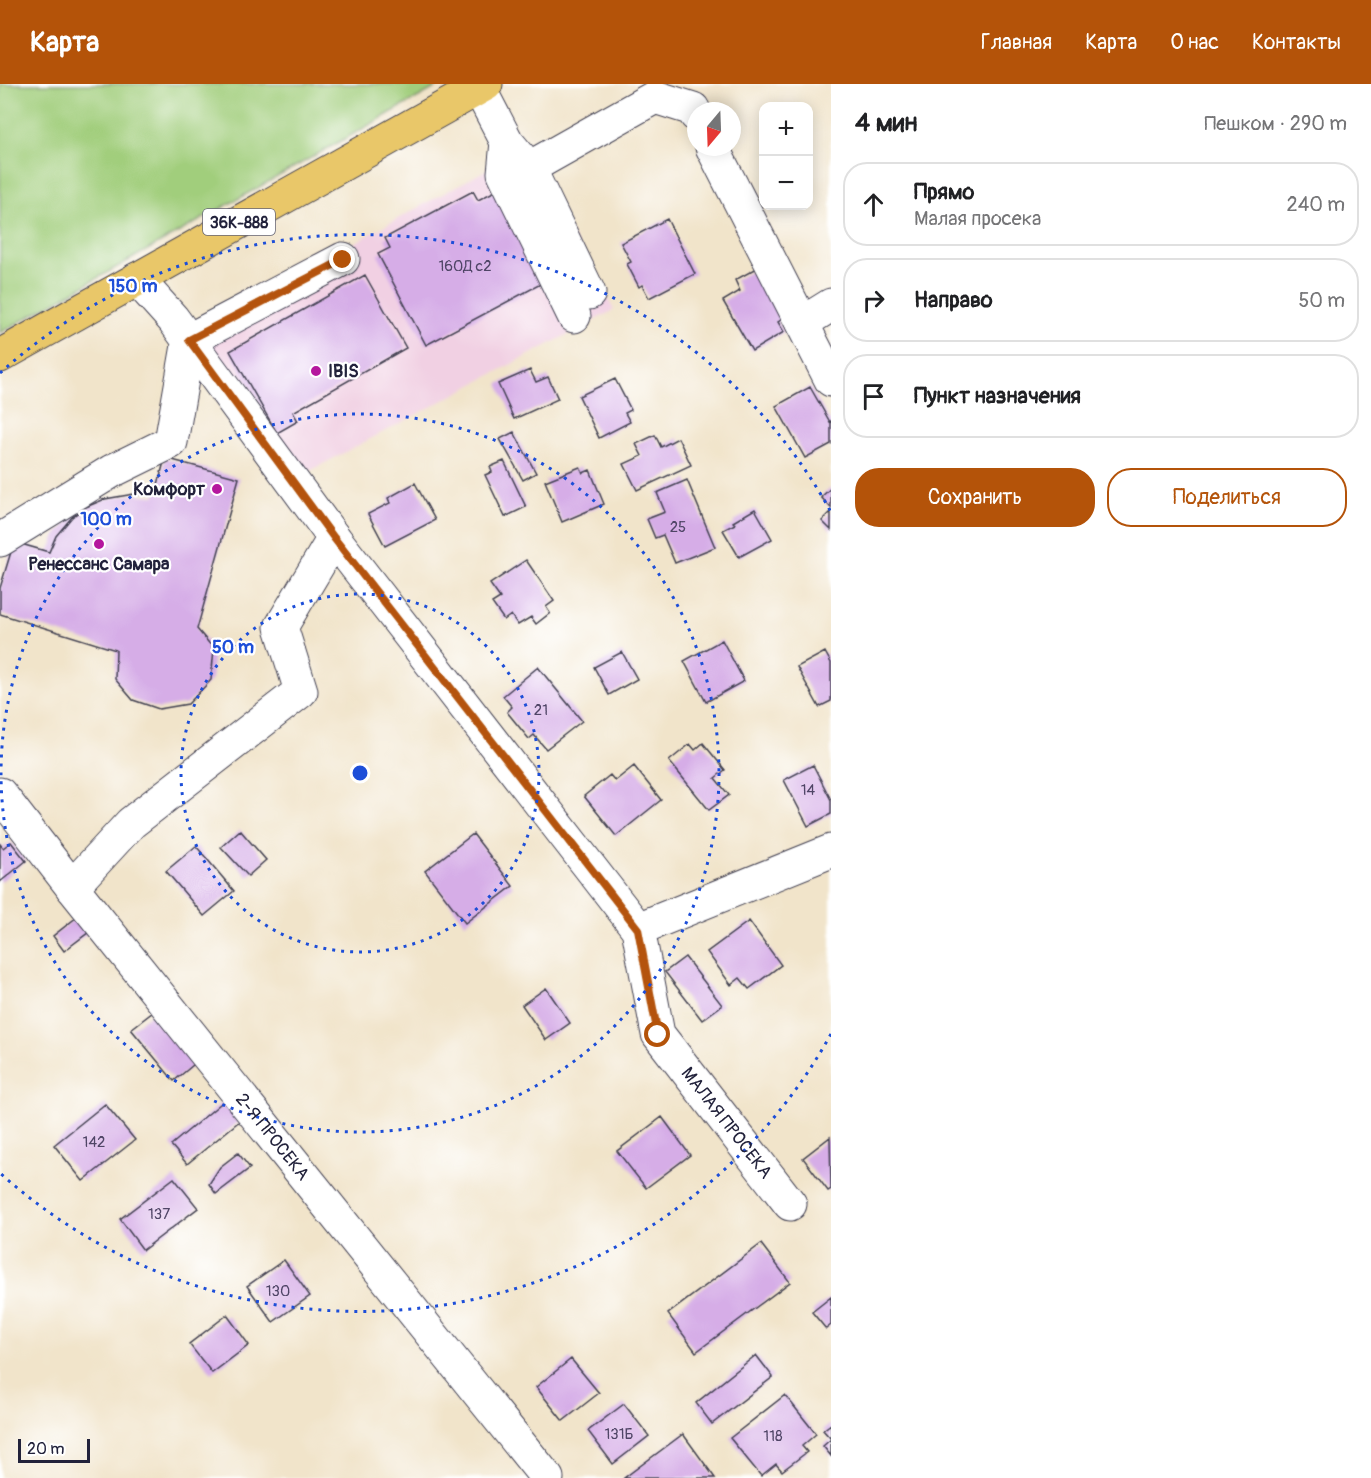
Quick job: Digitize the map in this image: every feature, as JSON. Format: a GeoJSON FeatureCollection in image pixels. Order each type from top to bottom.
{"type":"FeatureCollection","features":[{"type":"Feature","properties":{"kind":"main road","name":"36К-888"},"geometry":{"type":"LineString","coordinates":[[0,356],[482,86]]}},
{"type":"Feature","properties":{"kind":"street"},"geometry":{"type":"LineString","coordinates":[[482,86],[507,142],[529,168],[582,304],[504,172],[507,142]]}},
{"type":"Feature","properties":{"kind":"street"},"geometry":{"type":"LineString","coordinates":[[529,168],[655,97],[687,107]]}},
{"type":"Feature","properties":{"kind":"street"},"geometry":{"type":"LineString","coordinates":[[717,156],[831,380]]}},
{"type":"Feature","properties":{"kind":"street"},"geometry":{"type":"LineString","coordinates":[[0,540],[112,471],[171,442],[189,340],[343,260]]}},
{"type":"Feature","properties":{"kind":"street","name":"МАЛАЯ ПРОСЕКА"},"geometry":{"type":"LineString","coordinates":[[137,279],[173,319],[334,538],[638,929],[658,1035],[789,1204]]}},
{"type":"Feature","properties":{"kind":"street"},"geometry":{"type":"LineString","coordinates":[[802,323],[831,305]]}},
{"type":"Feature","properties":{"kind":"street"},"geometry":{"type":"LineString","coordinates":[[72,887],[131,824],[301,692],[281,627],[334,538]]}},
{"type":"Feature","properties":{"kind":"street","name":"2-Я ПРОСЕКА"},"geometry":{"type":"LineString","coordinates":[[0,794],[72,887],[547,1478]]}},
{"type":"Feature","properties":{"kind":"street"},"geometry":{"type":"LineString","coordinates":[[638,929],[831,851]]}},
{"type":"Feature","properties":{"kind":"shaded area"},"geometry":{"type":"Polygon","coordinates":[[[524,149],[614,310],[304,474],[191,333],[524,149]]]}},
{"type":"Feature","properties":{"kind":"green space"},"geometry":{"type":"Polygon","coordinates":[[[0,84],[442,84],[0,333],[0,84]]]}},
{"type":"Feature","properties":{"kind":"building"},"geometry":{"type":"Polygon","coordinates":[[[503,187],[552,278],[426,345],[378,254],[390,248],[385,238],[473,191],[478,200],[503,187]]]}},
{"type":"Feature","properties":{"kind":"building"},"geometry":{"type":"Polygon","coordinates":[[[667,219],[695,274],[649,298],[642,285],[639,287],[627,264],[631,262],[621,243],[667,219]]]}},
{"type":"Feature","properties":{"kind":"building"},"geometry":{"type":"Polygon","coordinates":[[[759,267],[787,316],[778,322],[784,332],[752,351],[723,301],[740,291],[735,280],[759,267]]]}},
{"type":"Feature","properties":{"kind":"building","name":"IBIS"},"geometry":{"type":"Polygon","coordinates":[[[365,275],[406,348],[293,412],[298,421],[277,433],[230,351],[365,275]]]}},
{"type":"Feature","properties":{"kind":"building"},"geometry":{"type":"Polygon","coordinates":[[[530,370],[536,382],[548,377],[558,399],[514,419],[498,384],[530,370]]]}},
{"type":"Feature","properties":{"kind":"building"},"geometry":{"type":"Polygon","coordinates":[[[615,379],[631,410],[625,413],[630,422],[599,438],[579,396],[615,379]]]}},
{"type":"Feature","properties":{"kind":"building"},"geometry":{"type":"Polygon","coordinates":[[[810,387],[831,421],[831,444],[805,458],[776,406],[810,387]]]}},
{"type":"Feature","properties":{"kind":"building"},"geometry":{"type":"Polygon","coordinates":[[[514,432],[536,473],[523,480],[500,439],[514,432]]]}},
{"type":"Feature","properties":{"kind":"building"},"geometry":{"type":"Polygon","coordinates":[[[655,435],[661,447],[678,438],[691,465],[637,490],[624,464],[642,456],[636,444],[655,435]]]}},
{"type":"Feature","properties":{"kind":"building"},"geometry":{"type":"Polygon","coordinates":[[[165,458],[239,478],[197,629],[214,649],[211,680],[188,704],[159,709],[133,700],[115,679],[116,650],[0,614],[0,588],[14,542],[49,552],[56,536],[72,517],[86,507],[105,499],[134,494],[155,496],[165,458]]]}},
{"type":"Feature","properties":{"kind":"building"},"geometry":{"type":"Polygon","coordinates":[[[504,461],[526,507],[505,517],[485,475],[492,472],[490,467],[504,461]]]}},
{"type":"Feature","properties":{"kind":"building"},"geometry":{"type":"Polygon","coordinates":[[[580,467],[583,473],[590,470],[604,504],[562,522],[545,481],[580,467]]]}},
{"type":"Feature","properties":{"kind":"building"},"geometry":{"type":"Polygon","coordinates":[[[687,480],[715,547],[675,563],[663,535],[655,538],[647,519],[665,512],[657,493],[687,480]]]}},
{"type":"Feature","properties":{"kind":"building"},"geometry":{"type":"Polygon","coordinates":[[[415,483],[435,520],[385,546],[368,514],[390,503],[388,498],[415,483]]]}},
{"type":"Feature","properties":{"kind":"building"},"geometry":{"type":"Polygon","coordinates":[[[831,488],[831,508],[821,497],[831,488]]]}},
{"type":"Feature","properties":{"kind":"building"},"geometry":{"type":"Polygon","coordinates":[[[755,509],[772,539],[739,557],[723,530],[755,509]]]}},
{"type":"Feature","properties":{"kind":"building"},"geometry":{"type":"Polygon","coordinates":[[[831,512],[831,530],[822,521],[831,512]]]}},
{"type":"Feature","properties":{"kind":"building"},"geometry":{"type":"Polygon","coordinates":[[[526,560],[554,601],[546,607],[550,613],[536,624],[531,617],[518,625],[511,615],[504,620],[492,603],[500,598],[490,584],[526,560]]]}},
{"type":"Feature","properties":{"kind":"building"},"geometry":{"type":"Polygon","coordinates":[[[722,640],[744,681],[706,702],[684,661],[722,640]]]}},
{"type":"Feature","properties":{"kind":"building"},"geometry":{"type":"Polygon","coordinates":[[[622,652],[637,679],[609,695],[594,667],[622,652]]]}},
{"type":"Feature","properties":{"kind":"building"},"geometry":{"type":"Polygon","coordinates":[[[825,652],[831,663],[831,701],[819,707],[797,667],[825,652]]]}},
{"type":"Feature","properties":{"kind":"building"},"geometry":{"type":"Polygon","coordinates":[[[538,667],[582,721],[546,749],[534,735],[529,739],[507,712],[512,707],[503,696],[538,667]]]}},
{"type":"Feature","properties":{"kind":"building"},"geometry":{"type":"Polygon","coordinates":[[[703,743],[725,770],[715,778],[729,795],[709,810],[669,761],[690,744],[695,750],[703,743]]]}},
{"type":"Feature","properties":{"kind":"building"},"geometry":{"type":"Polygon","coordinates":[[[813,765],[831,800],[831,814],[808,826],[784,780],[813,765]]]}},
{"type":"Feature","properties":{"kind":"building"},"geometry":{"type":"Polygon","coordinates":[[[634,766],[661,800],[616,836],[584,796],[610,775],[615,781],[634,766]]]}},
{"type":"Feature","properties":{"kind":"building"},"geometry":{"type":"Polygon","coordinates":[[[240,830],[266,860],[248,876],[221,847],[240,830]]]}},
{"type":"Feature","properties":{"kind":"building"},"geometry":{"type":"Polygon","coordinates":[[[473,834],[513,886],[465,923],[425,871],[473,834]]]}},
{"type":"Feature","properties":{"kind":"building"},"geometry":{"type":"Polygon","coordinates":[[[11,842],[26,861],[0,882],[0,844],[3,848],[11,842]]]}},
{"type":"Feature","properties":{"kind":"building"},"geometry":{"type":"Polygon","coordinates":[[[196,846],[234,891],[204,916],[166,871],[196,846]]]}},
{"type":"Feature","properties":{"kind":"building"},"geometry":{"type":"Polygon","coordinates":[[[77,917],[89,932],[64,951],[53,936],[77,917]]]}},
{"type":"Feature","properties":{"kind":"building"},"geometry":{"type":"Polygon","coordinates":[[[749,921],[781,965],[749,989],[740,978],[731,985],[707,952],[749,921]]]}},
{"type":"Feature","properties":{"kind":"building"},"geometry":{"type":"Polygon","coordinates":[[[685,957],[722,1005],[702,1020],[665,972],[685,957]]]}},
{"type":"Feature","properties":{"kind":"building"},"geometry":{"type":"Polygon","coordinates":[[[546,988],[570,1023],[546,1040],[522,1005],[546,988]]]}},
{"type":"Feature","properties":{"kind":"building"},"geometry":{"type":"Polygon","coordinates":[[[157,1009],[199,1060],[174,1081],[131,1029],[157,1009]]]}},
{"type":"Feature","properties":{"kind":"building"},"geometry":{"type":"Polygon","coordinates":[[[226,1099],[242,1119],[187,1164],[171,1145],[226,1099]]]}},
{"type":"Feature","properties":{"kind":"building"},"geometry":{"type":"Polygon","coordinates":[[[105,1104],[135,1140],[83,1181],[54,1145],[105,1104]]]}},
{"type":"Feature","properties":{"kind":"building"},"geometry":{"type":"Polygon","coordinates":[[[662,1117],[690,1155],[646,1188],[617,1151],[662,1117]]]}},
{"type":"Feature","properties":{"kind":"building"},"geometry":{"type":"Polygon","coordinates":[[[830,1137],[831,1189],[828,1191],[803,1158],[830,1137]]]}},
{"type":"Feature","properties":{"kind":"building"},"geometry":{"type":"Polygon","coordinates":[[[238,1153],[250,1168],[216,1194],[209,1184],[220,1167],[238,1153]]]}},
{"type":"Feature","properties":{"kind":"building"},"geometry":{"type":"Polygon","coordinates":[[[174,1178],[198,1208],[143,1250],[120,1219],[174,1178]]]}},
{"type":"Feature","properties":{"kind":"building"},"geometry":{"type":"Polygon","coordinates":[[[761,1244],[790,1282],[696,1352],[668,1314],[761,1244]]]}},
{"type":"Feature","properties":{"kind":"building"},"geometry":{"type":"Polygon","coordinates":[[[284,1260],[310,1296],[273,1322],[247,1286],[284,1260]]]}},
{"type":"Feature","properties":{"kind":"building"},"geometry":{"type":"Polygon","coordinates":[[[831,1297],[831,1325],[826,1329],[812,1312],[831,1297]]]}},
{"type":"Feature","properties":{"kind":"building"},"geometry":{"type":"Polygon","coordinates":[[[227,1315],[249,1345],[212,1373],[189,1344],[227,1315]]]}},
{"type":"Feature","properties":{"kind":"building"},"geometry":{"type":"Polygon","coordinates":[[[756,1355],[773,1377],[712,1424],[696,1403],[756,1355]]]}},
{"type":"Feature","properties":{"kind":"building"},"geometry":{"type":"Polygon","coordinates":[[[571,1359],[599,1393],[563,1421],[536,1387],[571,1359]]]}},
{"type":"Feature","properties":{"kind":"building"},"geometry":{"type":"Polygon","coordinates":[[[785,1395],[816,1434],[802,1446],[807,1452],[782,1471],[776,1464],[761,1476],[730,1438],[785,1395]]]}},
{"type":"Feature","properties":{"kind":"building"},"geometry":{"type":"Polygon","coordinates":[[[624,1404],[649,1436],[613,1464],[588,1431],[624,1404]]]}},
{"type":"Feature","properties":{"kind":"building"},"geometry":{"type":"Polygon","coordinates":[[[831,1424],[831,1439],[823,1430],[831,1424]]]}},
{"type":"Feature","properties":{"kind":"building"},"geometry":{"type":"Polygon","coordinates":[[[683,1434],[715,1478],[624,1478],[683,1434]]]}},
{"type":"Feature","properties":{"kind":"building"},"geometry":{"type":"Polygon","coordinates":[[[831,1439],[831,1456],[823,1446],[831,1439]]]}},
{"type":"Feature","properties":{"kind":"place","name":"IBIS"},"geometry":{"type":"Point","coordinates":[316,371]}},
{"type":"Feature","properties":{"kind":"place","name":"Комфорт"},"geometry":{"type":"Point","coordinates":[217,489]}},
{"type":"Feature","properties":{"kind":"place","name":"Ренессанс Самара"},"geometry":{"type":"Point","coordinates":[99,544]}},
{"type":"Feature","properties":{"kind":"route"},"geometry":{"type":"LineString","coordinates":[[343,260],[189,340],[334,538],[638,929],[658,1035]]}}]}
